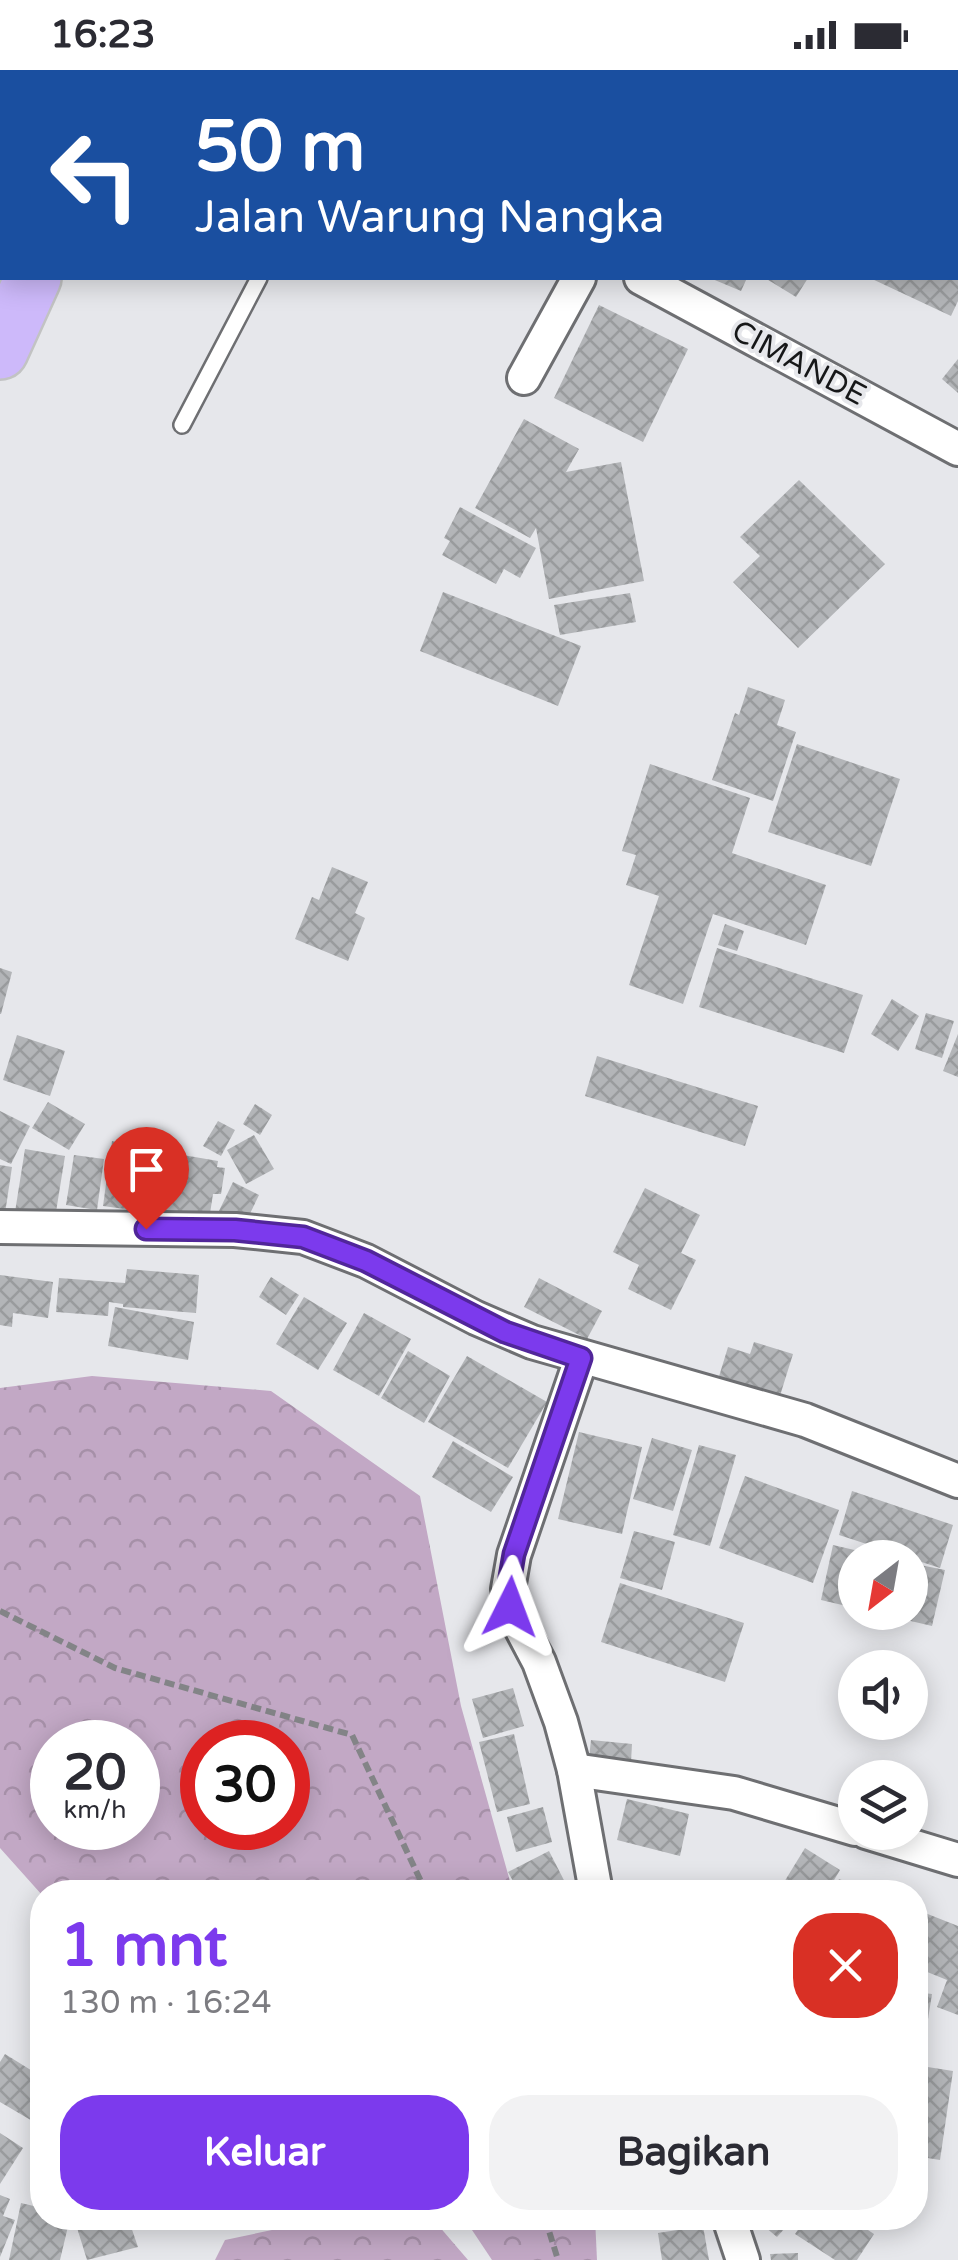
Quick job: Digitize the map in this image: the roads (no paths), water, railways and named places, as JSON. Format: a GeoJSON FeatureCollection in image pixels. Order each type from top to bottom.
{"type":"FeatureCollection","features":[{"type":"Feature","properties":{"kind":"highway"},"geometry":{"type":"LineString","coordinates":[[0,352],[32,280]]}},
{"type":"Feature","properties":{"kind":"street"},"geometry":{"type":"LineString","coordinates":[[524,378],[578,280]]}},
{"type":"Feature","properties":{"kind":"street","name":"CIMANDE"},"geometry":{"type":"LineString","coordinates":[[645,280],[958,448]]}},
{"type":"Feature","properties":{"kind":"street"},"geometry":{"type":"LineString","coordinates":[[0,1228],[235,1230],[303,1237],[366,1261],[505,1332],[581,1358],[804,1420],[958,1481]]}},
{"type":"Feature","properties":{"kind":"street"},"geometry":{"type":"LineString","coordinates":[[581,1358],[514,1554],[508,1589],[510,1607],[552,1693],[574,1770],[594,1880]]}},
{"type":"Feature","properties":{"kind":"street"},"geometry":{"type":"LineString","coordinates":[[574,1770],[734,1793],[838,1824]]}},
{"type":"Feature","properties":{"kind":"street"},"geometry":{"type":"LineString","coordinates":[[925,1850],[958,1860]]}},
{"type":"Feature","properties":{"kind":"street"},"geometry":{"type":"LineString","coordinates":[[733,2230],[743,2260]]}},
{"type":"Feature","properties":{"kind":"lane"},"geometry":{"type":"LineString","coordinates":[[182,425],[258,280]]}}]}
